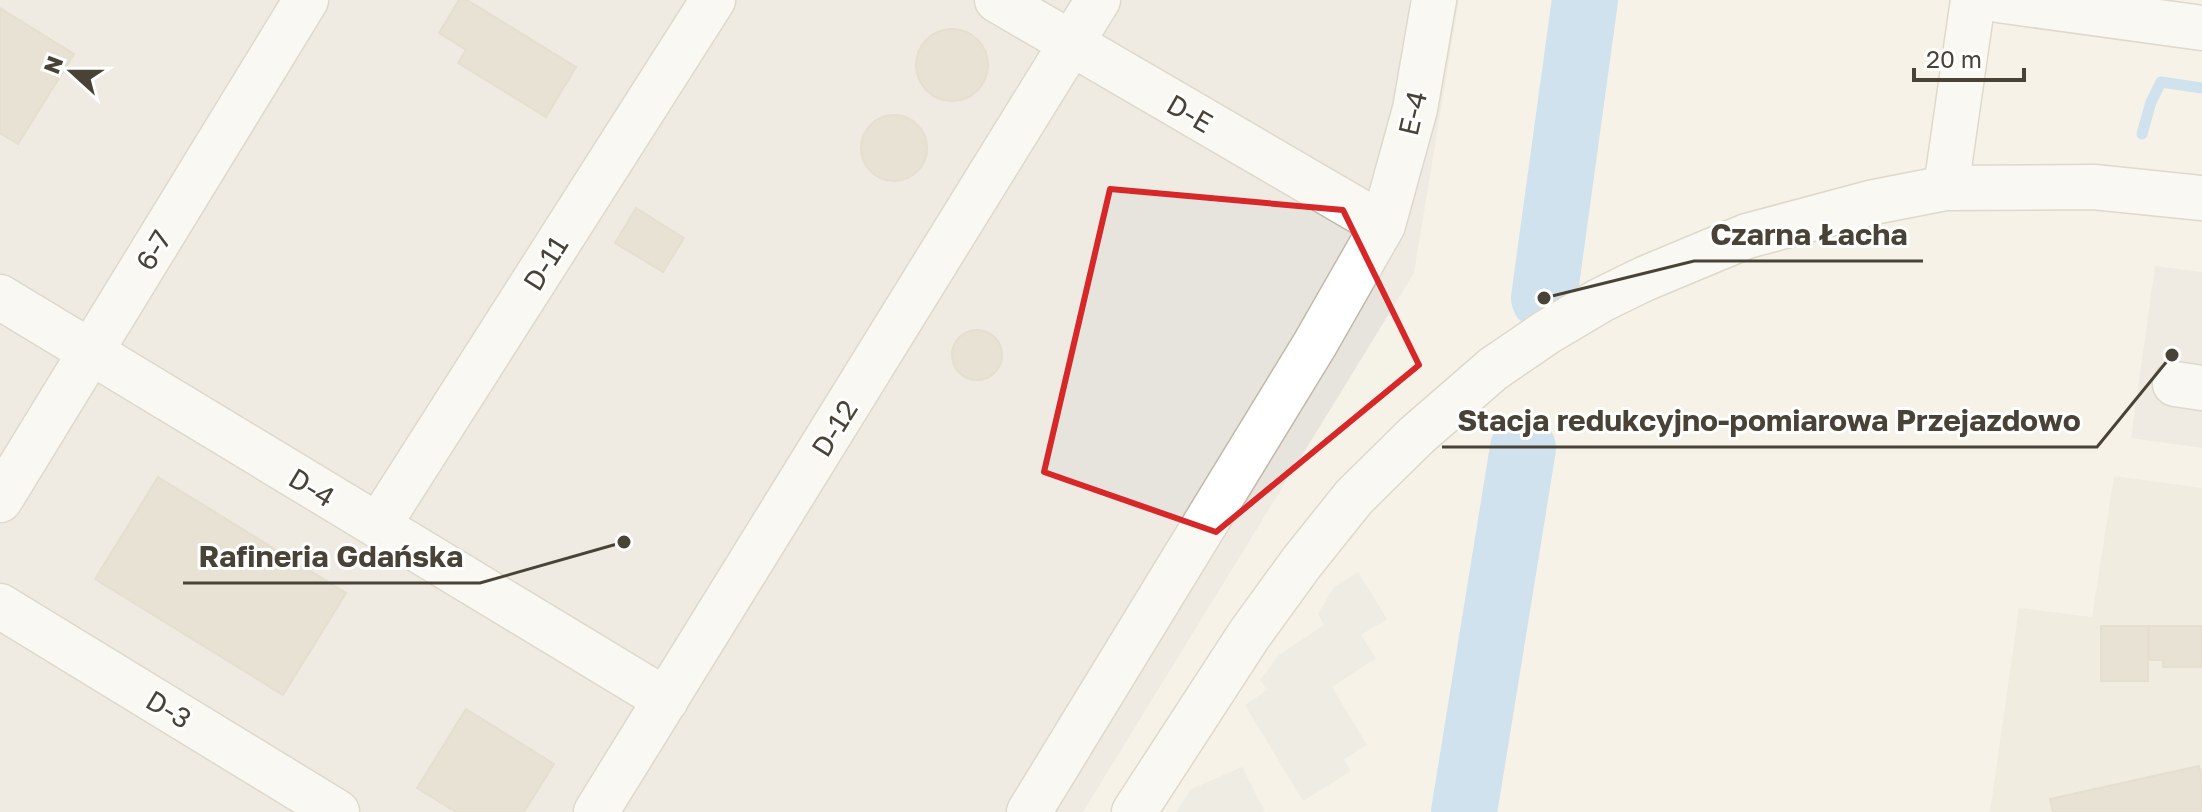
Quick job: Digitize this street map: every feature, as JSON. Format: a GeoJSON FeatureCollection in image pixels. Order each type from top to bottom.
{"type":"FeatureCollection","features":[{"type":"Feature","properties":{"kind":"street","name":"6-7"},"geometry":{"type":"LineString","coordinates":[[0,500],[306,0]]}},
{"type":"Feature","properties":{"kind":"street","name":"D-11"},"geometry":{"type":"LineString","coordinates":[[378,526],[713,0]]}},
{"type":"Feature","properties":{"kind":"street","name":"D-E"},"geometry":{"type":"LineString","coordinates":[[997,0],[1383,225]]}},
{"type":"Feature","properties":{"kind":"street"},"geometry":{"type":"LineString","coordinates":[[1072,44],[1098,0]]}},
{"type":"Feature","properties":{"kind":"street","name":"E-4"},"geometry":{"type":"LineString","coordinates":[[1029,812],[1315,344],[1383,225],[1415,109],[1434,0]]}},
{"type":"Feature","properties":{"kind":"street"},"geometry":{"type":"LineString","coordinates":[[1946,188],[1973,0]]}},
{"type":"Feature","properties":{"kind":"street"},"geometry":{"type":"LineString","coordinates":[[1998,0],[2202,28]]}},
{"type":"Feature","properties":{"kind":"street","name":"D-12"},"geometry":{"type":"LineString","coordinates":[[596,812],[1072,44]]}},
{"type":"Feature","properties":{"kind":"street"},"geometry":{"type":"LineString","coordinates":[[1134,812],[1249,635],[1354,497],[1417,435],[1493,369],[1601,300],[1747,236],[1874,202],[1946,188],[2094,187],[2202,198]]}},
{"type":"Feature","properties":{"kind":"street","name":"D-4"},"geometry":{"type":"LineString","coordinates":[[0,297],[666,700]]}},
{"type":"Feature","properties":{"kind":"street","name":"D-3"},"geometry":{"type":"LineString","coordinates":[[0,606],[337,812]]}},
{"type":"Feature","properties":{"kind":"highlighted area"},"geometry":{"type":"Polygon","coordinates":[[[1110,189],[1343,210],[1419,365],[1216,532],[1044,472],[1110,189]]]}},
{"type":"Feature","properties":{"kind":"shaded area"},"geometry":{"type":"Polygon","coordinates":[[[0,0],[1459,0],[1414,273],[1083,812],[0,812],[0,0]]]}},
{"type":"Feature","properties":{"kind":"shaded area"},"geometry":{"type":"Polygon","coordinates":[[[2155,266],[2202,272],[2202,448],[2131,438],[2155,266]]]}},
{"type":"Feature","properties":{"kind":"shaded area"},"geometry":{"type":"Polygon","coordinates":[[[2114,476],[2202,488],[2202,812],[1990,812],[2019,608],[2092,617],[2114,476]]]}},
{"type":"Feature","properties":{"kind":"shaded area"},"geometry":{"type":"Polygon","coordinates":[[[1358,572],[1387,619],[1361,635],[1376,658],[1332,687],[1367,745],[1344,759],[1351,771],[1303,801],[1245,705],[1267,690],[1260,680],[1279,655],[1324,625],[1318,614],[1334,587],[1358,572]]]}},
{"type":"Feature","properties":{"kind":"shaded area"},"geometry":{"type":"Polygon","coordinates":[[[1242,767],[1265,812],[1176,812],[1191,789],[1242,767]]]}},
{"type":"Feature","properties":{"kind":"building"},"geometry":{"type":"Polygon","coordinates":[[[459,0],[467,0],[576,67],[546,117],[458,63],[466,50],[439,33],[459,0]]]}},
{"type":"Feature","properties":{"kind":"building"},"geometry":{"type":"Polygon","coordinates":[[[0,8],[74,54],[18,144],[0,133],[0,8]]]}},
{"type":"Feature","properties":{"kind":"building"},"geometry":{"type":"Polygon","coordinates":[[[952,29],[972,35],[982,45],[988,65],[982,85],[972,95],[952,101],[932,95],[922,85],[916,65],[922,45],[932,35],[952,29]]]}},
{"type":"Feature","properties":{"kind":"building"},"geometry":{"type":"Polygon","coordinates":[[[894,115],[907,117],[917,125],[925,135],[925,161],[917,171],[907,179],[894,181],[881,179],[871,171],[863,161],[861,148],[863,135],[871,125],[881,117],[894,115]]]}},
{"type":"Feature","properties":{"kind":"building"},"geometry":{"type":"Polygon","coordinates":[[[636,208],[684,238],[663,272],[615,243],[636,208]]]}},
{"type":"Feature","properties":{"kind":"building"},"geometry":{"type":"Polygon","coordinates":[[[977,330],[995,337],[1002,355],[995,373],[977,380],[959,373],[952,355],[959,337],[977,330]]]}},
{"type":"Feature","properties":{"kind":"building"},"geometry":{"type":"Polygon","coordinates":[[[158,477],[346,593],[283,695],[95,579],[158,477]]]}},
{"type":"Feature","properties":{"kind":"building"},"geometry":{"type":"Polygon","coordinates":[[[2101,626],[2148,626],[2148,681],[2101,681],[2101,626]]]}},
{"type":"Feature","properties":{"kind":"building"},"geometry":{"type":"Polygon","coordinates":[[[2149,626],[2202,626],[2202,667],[2163,667],[2163,660],[2149,660],[2149,626]]]}},
{"type":"Feature","properties":{"kind":"building"},"geometry":{"type":"Polygon","coordinates":[[[466,709],[554,764],[524,812],[456,812],[417,788],[466,709]]]}},
{"type":"Feature","properties":{"kind":"building"},"geometry":{"type":"Polygon","coordinates":[[[2199,766],[2202,812],[2053,812],[2050,799],[2199,766]]]}},
{"type":"Feature","properties":{"kind":"waterway"},"geometry":{"type":"LineString","coordinates":[[1544,298],[1585,0]]}},
{"type":"Feature","properties":{"kind":"waterway"},"geometry":{"type":"LineString","coordinates":[[2142,134],[2151,102],[2161,82],[2202,88]]}},
{"type":"Feature","properties":{"kind":"waterway"},"geometry":{"type":"LineString","coordinates":[[1464,812],[1523,448]]}},
{"type":"Feature","properties":{"kind":"place","name":"Czarna Łacha"},"geometry":{"type":"Point","coordinates":[1544,298]}},
{"type":"Feature","properties":{"kind":"place","name":"Stacja redukcyjno-pomiarowa Przejazdowo"},"geometry":{"type":"Point","coordinates":[2172,355]}},
{"type":"Feature","properties":{"kind":"place","name":"Rafineria Gdańska"},"geometry":{"type":"Point","coordinates":[624,542]}}]}
